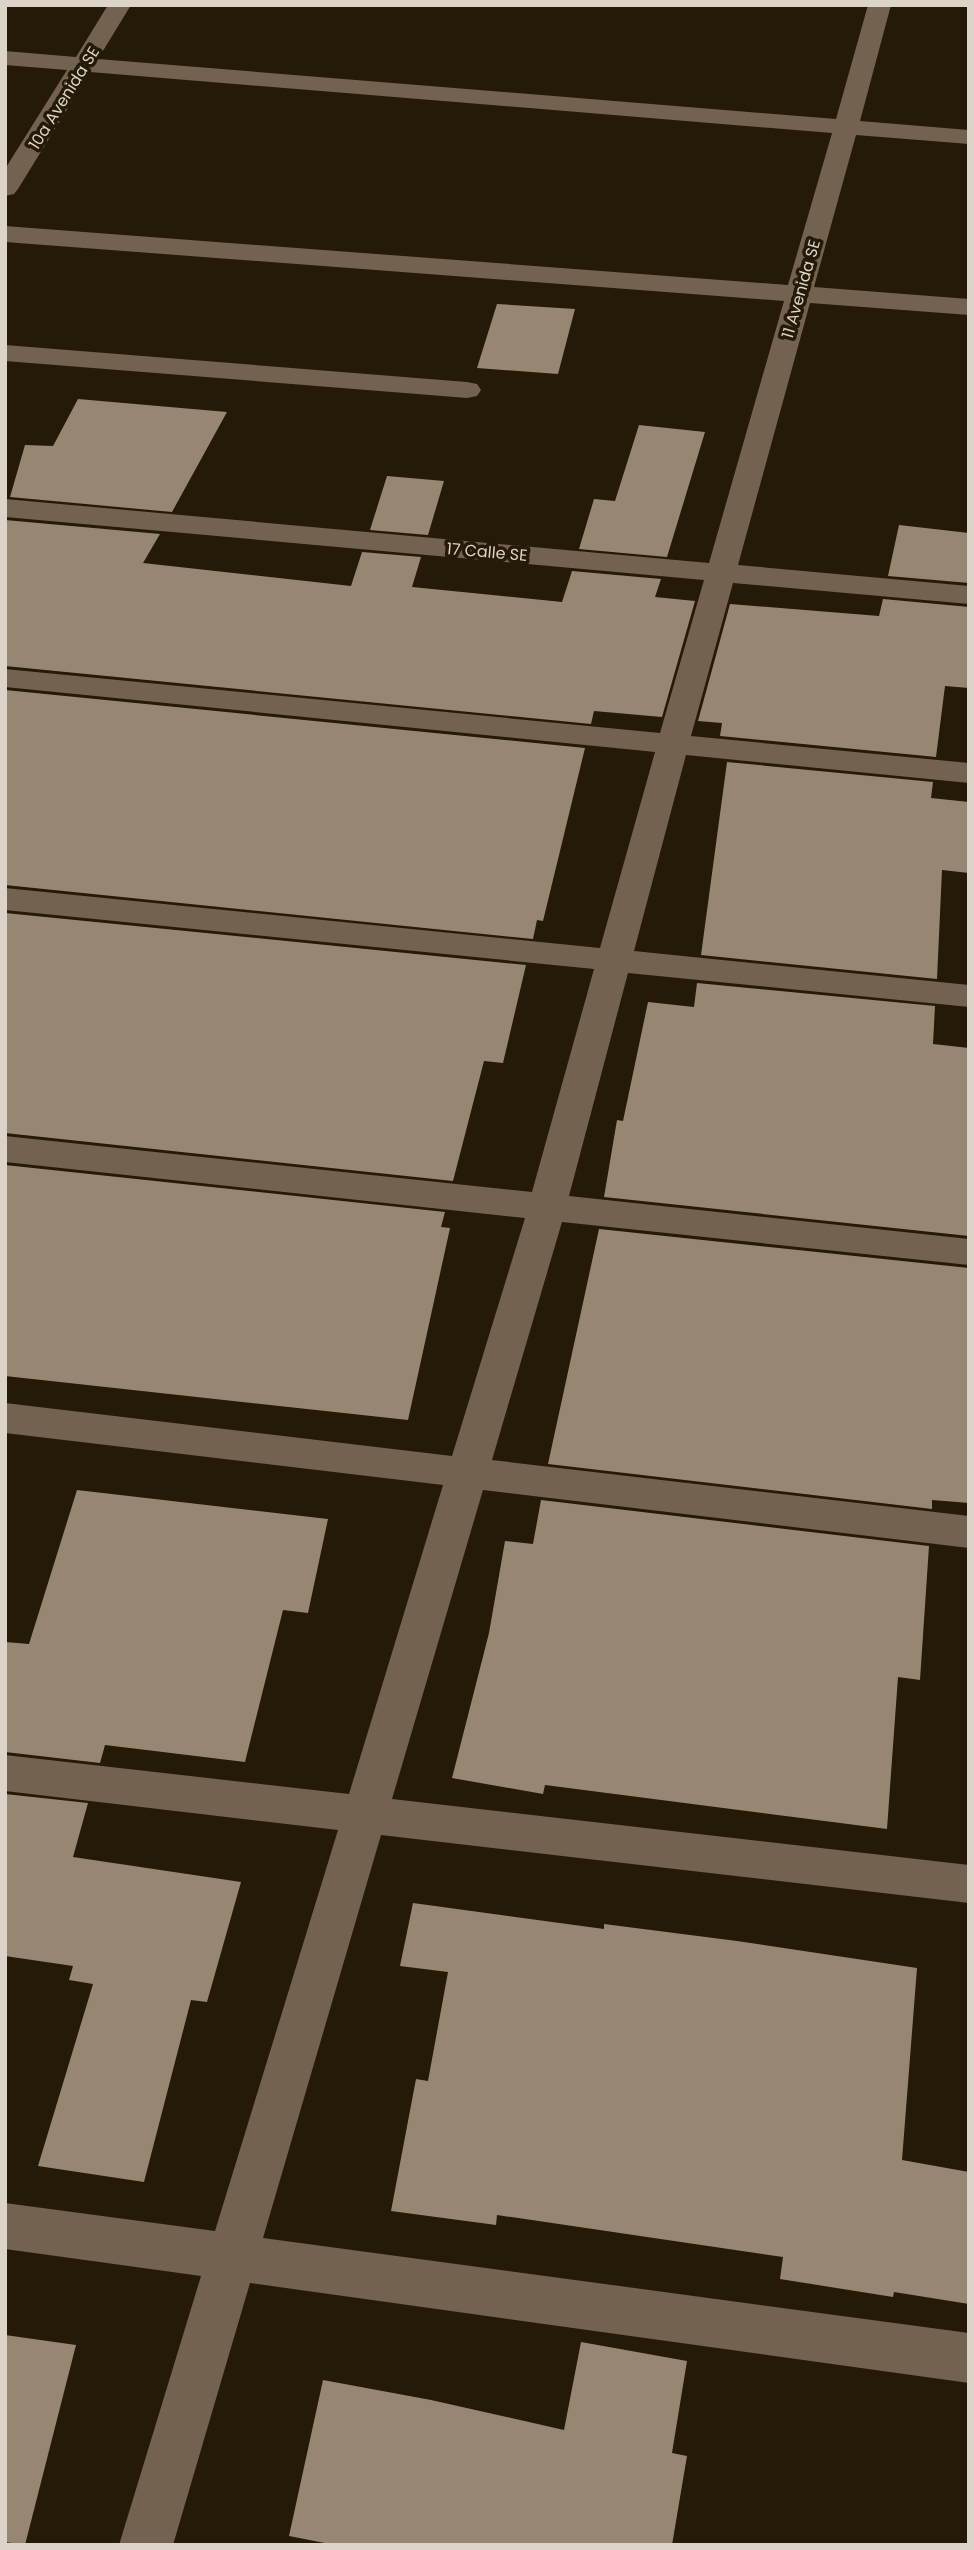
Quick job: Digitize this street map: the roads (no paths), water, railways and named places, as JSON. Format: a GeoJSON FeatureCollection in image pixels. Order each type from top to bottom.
{"type":"FeatureCollection","features":[{"type":"Feature","properties":{"kind":"street","name":"10a Avenida SE"},"geometry":{"type":"LineString","coordinates":[[5,189],[86,65],[120,5]]}},
{"type":"Feature","properties":{"kind":"street","name":"11 Avenida SE"},"geometry":{"type":"LineString","coordinates":[[146,2545],[547,1207],[720,573],[880,5]]}},
{"type":"Feature","properties":{"kind":"street"},"geometry":{"type":"LineString","coordinates":[[5,58],[969,136]]}},
{"type":"Feature","properties":{"kind":"street"},"geometry":{"type":"LineString","coordinates":[[5,234],[969,307]]}},
{"type":"Feature","properties":{"kind":"street"},"geometry":{"type":"LineString","coordinates":[[5,353],[467,390]]}},
{"type":"Feature","properties":{"kind":"street","name":"17 Calle SE"},"geometry":{"type":"LineString","coordinates":[[5,508],[969,595]]}},
{"type":"Feature","properties":{"kind":"street"},"geometry":{"type":"LineString","coordinates":[[5,678],[969,773]]}},
{"type":"Feature","properties":{"kind":"street"},"geometry":{"type":"LineString","coordinates":[[5,899],[969,996]]}},
{"type":"Feature","properties":{"kind":"street"},"geometry":{"type":"LineString","coordinates":[[5,1149],[969,1252]]}},
{"type":"Feature","properties":{"kind":"street"},"geometry":{"type":"LineString","coordinates":[[5,1418],[969,1532]]}},
{"type":"Feature","properties":{"kind":"street"},"geometry":{"type":"LineString","coordinates":[[5,1773],[969,1884]]}},
{"type":"Feature","properties":{"kind":"street"},"geometry":{"type":"LineString","coordinates":[[5,2226],[969,2358]]}}]}
